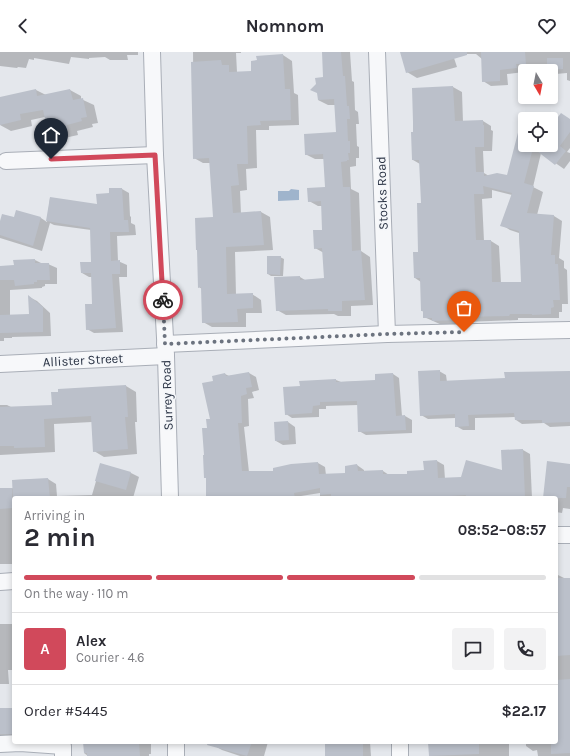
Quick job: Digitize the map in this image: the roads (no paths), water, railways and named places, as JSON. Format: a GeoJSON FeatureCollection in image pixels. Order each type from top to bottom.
{"type":"FeatureCollection","features":[{"type":"Feature","properties":{"kind":"street","name":"Surrey Road"},"geometry":{"type":"LineString","coordinates":[[152,52],[170,496]]}},
{"type":"Feature","properties":{"kind":"street","name":"Stocks Road"},"geometry":{"type":"LineString","coordinates":[[377,52],[388,334]]}},
{"type":"Feature","properties":{"kind":"street"},"geometry":{"type":"LineString","coordinates":[[6,161],[155,155]]}},
{"type":"Feature","properties":{"kind":"street","name":"Allister Street"},"geometry":{"type":"LineString","coordinates":[[0,364],[165,350],[388,334],[570,330]]}},
{"type":"Feature","properties":{"kind":"street"},"geometry":{"type":"LineString","coordinates":[[558,535],[570,535]]}},
{"type":"Feature","properties":{"kind":"street"},"geometry":{"type":"LineString","coordinates":[[0,582],[12,581]]}},
{"type":"Feature","properties":{"kind":"street"},"geometry":{"type":"LineString","coordinates":[[0,744],[12,743]]}},
{"type":"Feature","properties":{"kind":"street"},"geometry":{"type":"LineString","coordinates":[[34,744],[63,746],[63,756]]}},
{"type":"Feature","properties":{"kind":"street"},"geometry":{"type":"LineString","coordinates":[[176,744],[176,756]]}},
{"type":"Feature","properties":{"kind":"street"},"geometry":{"type":"LineString","coordinates":[[400,744],[400,756]]}},
{"type":"Feature","properties":{"kind":"water"},"geometry":{"type":"Polygon","coordinates":[[[291,189],[299,190],[299,200],[278,201],[278,191],[289,191],[291,189]]]}}]}
